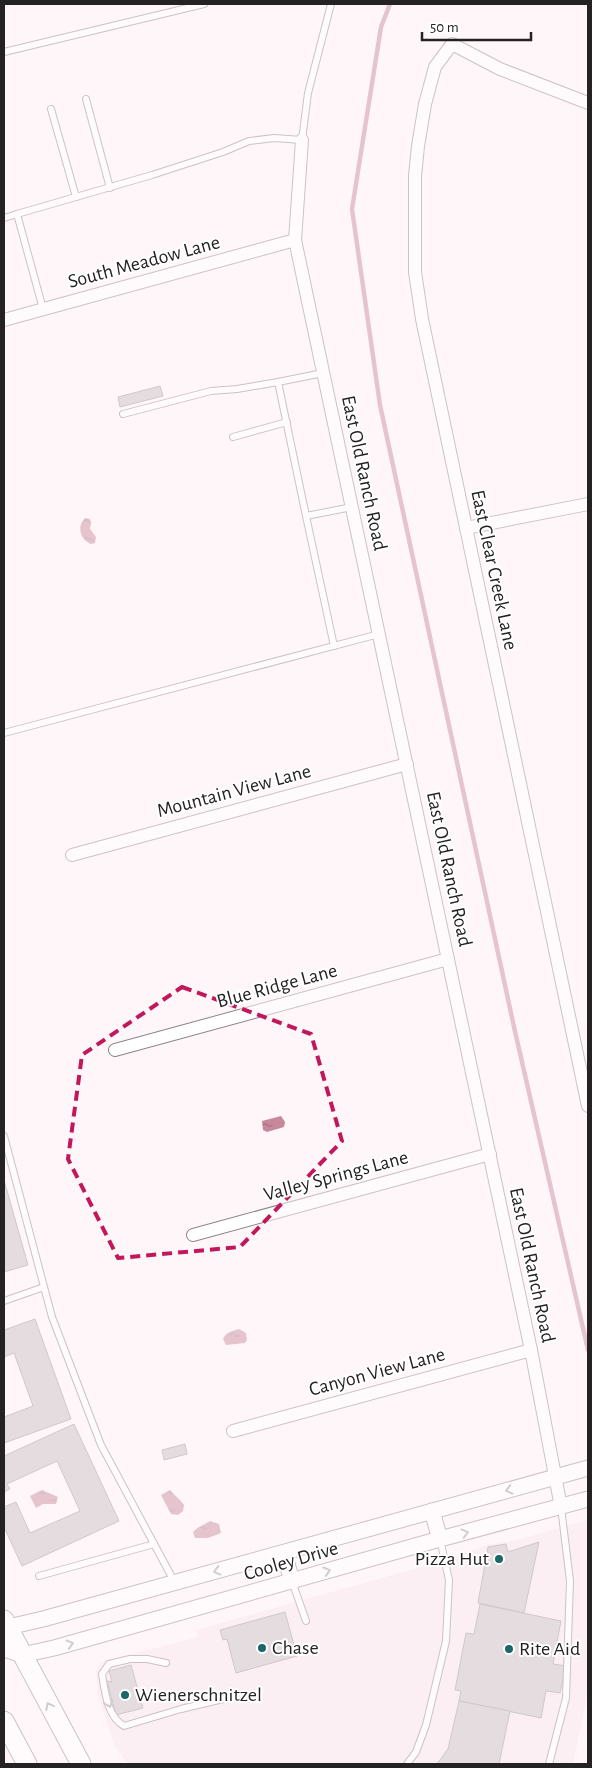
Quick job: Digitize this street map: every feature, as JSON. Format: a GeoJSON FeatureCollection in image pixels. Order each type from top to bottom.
{"type":"FeatureCollection","features":[{"type":"Feature","properties":{"kind":"main road"},"geometry":{"type":"LineString","coordinates":[[5,1625],[81,1764]]}},
{"type":"Feature","properties":{"kind":"main road"},"geometry":{"type":"LineString","coordinates":[[4,1721],[27,1764]]}},
{"type":"Feature","properties":{"kind":"street","name":"East Clear Creek Lane"},"geometry":{"type":"LineString","coordinates":[[588,104],[500,69],[452,44],[435,67],[424,112],[415,176],[415,272],[431,366],[588,1106]]}},
{"type":"Feature","properties":{"kind":"street","name":"East Old Ranch Road"},"geometry":{"type":"LineString","coordinates":[[302,140],[295,240],[490,1154],[531,1350],[561,1507]]}},
{"type":"Feature","properties":{"kind":"street","name":"South Meadow Lane"},"geometry":{"type":"LineString","coordinates":[[4,320],[295,240]]}},
{"type":"Feature","properties":{"kind":"street"},"geometry":{"type":"LineString","coordinates":[[466,528],[588,504]]}},
{"type":"Feature","properties":{"kind":"street","name":"Mountain View Lane"},"geometry":{"type":"LineString","coordinates":[[72,855],[407,764]]}},
{"type":"Feature","properties":{"kind":"street","name":"Blue Ridge Lane"},"geometry":{"type":"LineString","coordinates":[[115,1050],[448,959]]}},
{"type":"Feature","properties":{"kind":"street","name":"Valley Springs Lane"},"geometry":{"type":"LineString","coordinates":[[193,1235],[490,1154]]}},
{"type":"Feature","properties":{"kind":"street","name":"Canyon View Lane"},"geometry":{"type":"LineString","coordinates":[[233,1431],[531,1350]]}},
{"type":"Feature","properties":{"kind":"street","name":"Cooley Drive"},"geometry":{"type":"LineString","coordinates":[[5,1625],[43,1620],[588,1468]]}},
{"type":"Feature","properties":{"kind":"street","name":"Cooley Drive"},"geometry":{"type":"LineString","coordinates":[[22,1655],[54,1648],[588,1499]]}},
{"type":"Feature","properties":{"kind":"street"},"geometry":{"type":"LineString","coordinates":[[432,1512],[440,1539]]}},
{"type":"Feature","properties":{"kind":"street"},"geometry":{"type":"LineString","coordinates":[[284,1553],[292,1581]]}},
{"type":"Feature","properties":{"kind":"street"},"geometry":{"type":"LineString","coordinates":[[4,1649],[22,1655]]}},
{"type":"Feature","properties":{"kind":"lane"},"geometry":{"type":"LineString","coordinates":[[4,52],[204,4]]}},
{"type":"Feature","properties":{"kind":"lane"},"geometry":{"type":"LineString","coordinates":[[4,218],[188,164],[249,141],[274,138],[302,140],[308,93],[331,4]]}},
{"type":"Feature","properties":{"kind":"lane"},"geometry":{"type":"LineString","coordinates":[[86,99],[110,188]]}},
{"type":"Feature","properties":{"kind":"lane"},"geometry":{"type":"LineString","coordinates":[[51,109],[76,197]]}},
{"type":"Feature","properties":{"kind":"lane"},"geometry":{"type":"LineString","coordinates":[[17,214],[42,309]]}},
{"type":"Feature","properties":{"kind":"lane"},"geometry":{"type":"LineString","coordinates":[[123,414],[212,391],[237,389],[323,373]]}},
{"type":"Feature","properties":{"kind":"lane"},"geometry":{"type":"LineString","coordinates":[[278,382],[334,646]]}},
{"type":"Feature","properties":{"kind":"lane"},"geometry":{"type":"LineString","coordinates":[[233,437],[287,422]]}},
{"type":"Feature","properties":{"kind":"lane"},"geometry":{"type":"LineString","coordinates":[[306,516],[352,507]]}},
{"type":"Feature","properties":{"kind":"lane"},"geometry":{"type":"LineString","coordinates":[[4,734],[379,634]]}},
{"type":"Feature","properties":{"kind":"lane"},"geometry":{"type":"LineString","coordinates":[[4,1136],[52,1317],[101,1444],[176,1583]]}},
{"type":"Feature","properties":{"kind":"lane"},"geometry":{"type":"LineString","coordinates":[[4,1301],[44,1287]]}},
{"type":"Feature","properties":{"kind":"lane"},"geometry":{"type":"LineString","coordinates":[[549,1764],[566,1698],[570,1582],[561,1507]]}},
{"type":"Feature","properties":{"kind":"lane"},"geometry":{"type":"LineString","coordinates":[[407,1764],[416,1752],[426,1725],[446,1640],[448,1580],[440,1539]]}},
{"type":"Feature","properties":{"kind":"lane"},"geometry":{"type":"LineString","coordinates":[[39,1576],[154,1544]]}},
{"type":"Feature","properties":{"kind":"lane"},"geometry":{"type":"LineString","coordinates":[[292,1581],[306,1621]]}},
{"type":"Feature","properties":{"kind":"lane"},"geometry":{"type":"LineString","coordinates":[[166,1664],[146,1659],[130,1659],[109,1664],[102,1674],[106,1701],[117,1722],[124,1726],[180,1709],[223,1699]]}},
{"type":"Feature","properties":{"kind":"highlighted area"},"geometry":{"type":"Polygon","coordinates":[[[182,987],[311,1034],[342,1141],[240,1247],[118,1258],[68,1159],[82,1055],[182,987]]]}},
{"type":"Feature","properties":{"kind":"shaded area"},"geometry":{"type":"Polygon","coordinates":[[[587,1520],[588,1678],[586,1702],[573,1764],[127,1764],[114,1744],[98,1696],[96,1672],[101,1662],[198,1637],[196,1630],[424,1566],[487,1545],[517,1540],[587,1520]]]}},
{"type":"Feature","properties":{"kind":"water"},"geometry":{"type":"Polygon","coordinates":[[[85,518],[90,519],[90,529],[96,537],[95,543],[91,544],[82,536],[80,529],[85,518]]]}},
{"type":"Feature","properties":{"kind":"water"},"geometry":{"type":"Polygon","coordinates":[[[281,1116],[285,1122],[284,1127],[267,1132],[263,1130],[262,1121],[281,1116]]]}},
{"type":"Feature","properties":{"kind":"water"},"geometry":{"type":"Polygon","coordinates":[[[239,1329],[246,1333],[247,1340],[245,1343],[226,1345],[223,1339],[226,1335],[239,1329]]]}},
{"type":"Feature","properties":{"kind":"water"},"geometry":{"type":"Polygon","coordinates":[[[42,1490],[58,1497],[56,1504],[43,1504],[36,1508],[30,1496],[42,1490]]]}},
{"type":"Feature","properties":{"kind":"water"},"geometry":{"type":"Polygon","coordinates":[[[170,1490],[184,1505],[183,1511],[178,1515],[171,1514],[161,1495],[170,1490]]]}},
{"type":"Feature","properties":{"kind":"water"},"geometry":{"type":"Polygon","coordinates":[[[210,1521],[219,1524],[221,1533],[208,1538],[195,1538],[193,1532],[210,1521]]]}},
{"type":"Feature","properties":{"kind":"building"},"geometry":{"type":"Polygon","coordinates":[[[160,386],[163,396],[120,407],[118,397],[160,386]]]}},
{"type":"Feature","properties":{"kind":"building"},"geometry":{"type":"Polygon","coordinates":[[[4,1180],[28,1265],[4,1272],[4,1180]]]}},
{"type":"Feature","properties":{"kind":"building"},"geometry":{"type":"Polygon","coordinates":[[[35,1319],[71,1419],[4,1443],[4,1417],[33,1406],[14,1353],[4,1357],[4,1330],[35,1319]]]}},
{"type":"Feature","properties":{"kind":"building"},"geometry":{"type":"Polygon","coordinates":[[[74,1424],[119,1521],[22,1566],[4,1527],[4,1507],[16,1502],[30,1533],[80,1511],[57,1461],[7,1484],[10,1489],[4,1492],[4,1456],[74,1424]]]}},
{"type":"Feature","properties":{"kind":"building"},"geometry":{"type":"Polygon","coordinates":[[[185,1444],[187,1454],[164,1460],[162,1450],[185,1444]]]}},
{"type":"Feature","properties":{"kind":"building"},"geometry":{"type":"Polygon","coordinates":[[[539,1542],[524,1613],[478,1603],[488,1547],[506,1544],[508,1552],[539,1542]]]}},
{"type":"Feature","properties":{"kind":"building","name":"Rite Aid"},"geometry":{"type":"Polygon","coordinates":[[[480,1604],[561,1621],[553,1664],[566,1666],[560,1693],[546,1691],[541,1718],[459,1701],[461,1691],[455,1690],[466,1633],[474,1634],[480,1604]]]}},
{"type":"Feature","properties":{"kind":"building","name":"Chase"},"geometry":{"type":"Polygon","coordinates":[[[285,1612],[297,1656],[236,1673],[227,1639],[223,1640],[220,1630],[285,1612]]]}},
{"type":"Feature","properties":{"kind":"building","name":"Wienerschnitzel"},"geometry":{"type":"Polygon","coordinates":[[[131,1665],[143,1708],[116,1715],[107,1681],[112,1682],[109,1671],[131,1665]]]}},
{"type":"Feature","properties":{"kind":"building"},"geometry":{"type":"Polygon","coordinates":[[[459,1701],[510,1711],[499,1764],[437,1764],[448,1749],[459,1701]]]}},
{"type":"Feature","properties":{"kind":"waterway"},"geometry":{"type":"LineString","coordinates":[[390,4],[381,27],[352,209],[380,405],[514,1027],[588,1350]]}},
{"type":"Feature","properties":{"kind":"place","name":"Pizza Hut"},"geometry":{"type":"Point","coordinates":[499,1559]}},
{"type":"Feature","properties":{"kind":"place","name":"Chase"},"geometry":{"type":"Point","coordinates":[262,1648]}},
{"type":"Feature","properties":{"kind":"place","name":"Rite Aid"},"geometry":{"type":"Point","coordinates":[509,1649]}},
{"type":"Feature","properties":{"kind":"place","name":"Wienerschnitzel"},"geometry":{"type":"Point","coordinates":[125,1695]}}]}
